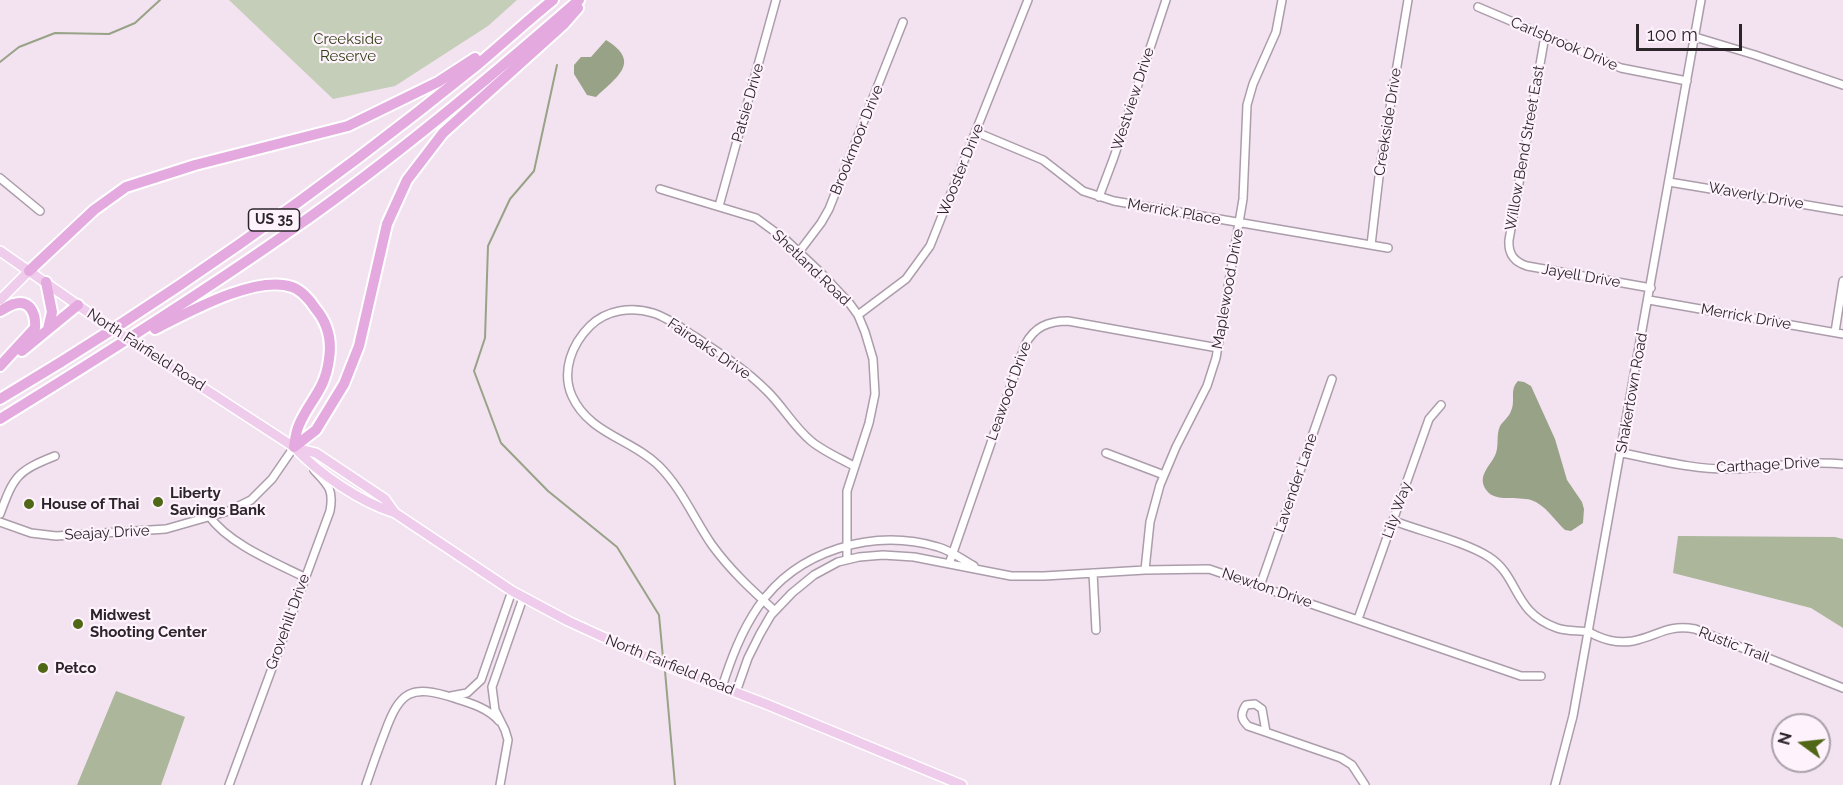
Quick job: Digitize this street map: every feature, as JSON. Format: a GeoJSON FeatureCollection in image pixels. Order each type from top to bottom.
{"type":"FeatureCollection","features":[{"type":"Feature","properties":{"kind":"highway","name":"US 35"},"geometry":{"type":"LineString","coordinates":[[0,399],[205,269],[299,202],[477,65],[553,0]]}},
{"type":"Feature","properties":{"kind":"highway","name":"US 35"},"geometry":{"type":"LineString","coordinates":[[0,419],[200,293],[295,228],[501,68],[579,0]]}},
{"type":"Feature","properties":{"kind":"highway"},"geometry":{"type":"LineString","coordinates":[[294,447],[316,430],[345,384],[359,346],[387,224],[407,180],[443,133],[564,24],[585,0]]}},
{"type":"Feature","properties":{"kind":"highway"},"geometry":{"type":"LineString","coordinates":[[29,271],[94,210],[126,187],[195,165],[348,126],[438,82],[523,26]]}},
{"type":"Feature","properties":{"kind":"highway"},"geometry":{"type":"LineString","coordinates":[[46,282],[52,312],[48,329]]}},
{"type":"Feature","properties":{"kind":"highway"},"geometry":{"type":"LineString","coordinates":[[104,355],[206,304],[249,288],[272,284],[293,287],[308,298],[324,319],[328,334],[329,358],[322,387],[298,425],[294,447]]}},
{"type":"Feature","properties":{"kind":"highway"},"geometry":{"type":"LineString","coordinates":[[0,310],[22,303],[32,308],[36,317],[35,328],[0,367]]}},
{"type":"Feature","properties":{"kind":"highway"},"geometry":{"type":"LineString","coordinates":[[0,367],[78,305]]}},
{"type":"Feature","properties":{"kind":"main road","name":"North Fairfield Road"},"geometry":{"type":"LineString","coordinates":[[0,251],[89,313],[294,447],[309,464],[380,508],[395,513],[523,598],[662,664],[962,785]]}},
{"type":"Feature","properties":{"kind":"main road"},"geometry":{"type":"LineString","coordinates":[[0,300],[29,271]]}},
{"type":"Feature","properties":{"kind":"main road","name":"North Fairfield Road"},"geometry":{"type":"LineString","coordinates":[[294,447],[316,453],[385,499],[395,513]]}},
{"type":"Feature","properties":{"kind":"street","name":"Patsie Drive"},"geometry":{"type":"LineString","coordinates":[[719,206],[776,0]]}},
{"type":"Feature","properties":{"kind":"street","name":"Wooster Drive"},"geometry":{"type":"LineString","coordinates":[[858,315],[906,279],[924,257],[935,235],[1028,0]]}},
{"type":"Feature","properties":{"kind":"street","name":"Westview Drive"},"geometry":{"type":"LineString","coordinates":[[1099,197],[1166,0]]}},
{"type":"Feature","properties":{"kind":"street","name":"Maplewood Drive"},"geometry":{"type":"LineString","coordinates":[[1145,570],[1150,522],[1164,475],[1207,386],[1218,348],[1244,192],[1247,105],[1253,84],[1276,32],[1282,0]]}},
{"type":"Feature","properties":{"kind":"street","name":"Creekside Drive"},"geometry":{"type":"LineString","coordinates":[[1371,245],[1380,168],[1408,0]]}},
{"type":"Feature","properties":{"kind":"street","name":"Shakertown Road"},"geometry":{"type":"LineString","coordinates":[[1555,785],[1573,716],[1589,632],[1701,0]]}},
{"type":"Feature","properties":{"kind":"street","name":"Carlsbrook Drive"},"geometry":{"type":"LineString","coordinates":[[1478,7],[1621,68],[1687,81]]}},
{"type":"Feature","properties":{"kind":"street","name":"Brookmoor Drive"},"geometry":{"type":"LineString","coordinates":[[799,252],[830,209],[903,22]]}},
{"type":"Feature","properties":{"kind":"street","name":"Willow Bend Street East"},"geometry":{"type":"LineString","coordinates":[[1514,258],[1509,250],[1509,240],[1545,36]]}},
{"type":"Feature","properties":{"kind":"street"},"geometry":{"type":"LineString","coordinates":[[1695,37],[1843,85]]}},
{"type":"Feature","properties":{"kind":"street","name":"Merrick Place"},"geometry":{"type":"LineString","coordinates":[[976,132],[1043,160],[1083,191],[1099,197],[1388,248]]}},
{"type":"Feature","properties":{"kind":"street"},"geometry":{"type":"LineString","coordinates":[[0,178],[40,211]]}},
{"type":"Feature","properties":{"kind":"street","name":"Waverly Drive"},"geometry":{"type":"LineString","coordinates":[[1670,182],[1843,212]]}},
{"type":"Feature","properties":{"kind":"street","name":"Shetland Road"},"geometry":{"type":"LineString","coordinates":[[660,189],[756,218],[780,235],[835,286],[858,315],[869,342],[876,377],[873,408],[847,491],[847,559]]}},
{"type":"Feature","properties":{"kind":"street","name":"Jayell Drive"},"geometry":{"type":"LineString","coordinates":[[1514,258],[1527,266],[1651,288]]}},
{"type":"Feature","properties":{"kind":"street"},"geometry":{"type":"LineString","coordinates":[[1835,332],[1843,281]]}},
{"type":"Feature","properties":{"kind":"street","name":"Merrick Drive"},"geometry":{"type":"LineString","coordinates":[[1649,300],[1843,334]]}},
{"type":"Feature","properties":{"kind":"street","name":"Fairoaks Drive"},"geometry":{"type":"LineString","coordinates":[[775,610],[723,560],[685,498],[659,466],[642,452],[596,426],[584,415],[573,397],[568,377],[570,358],[577,342],[593,323],[613,312],[636,309],[661,316],[734,362],[764,388],[809,440],[854,466]]}},
{"type":"Feature","properties":{"kind":"street","name":"Leawood Drive"},"geometry":{"type":"LineString","coordinates":[[949,564],[1024,345],[1037,328],[1050,322],[1068,321],[1218,348]]}},
{"type":"Feature","properties":{"kind":"street","name":"Lavender Lane"},"geometry":{"type":"LineString","coordinates":[[1260,586],[1332,379]]}},
{"type":"Feature","properties":{"kind":"street","name":"Lily Way"},"geometry":{"type":"LineString","coordinates":[[1358,619],[1429,419],[1441,405]]}},
{"type":"Feature","properties":{"kind":"street","name":"Seajay Drive"},"geometry":{"type":"LineString","coordinates":[[0,522],[31,532],[56,536],[166,529],[238,507],[260,492],[294,447]]}},
{"type":"Feature","properties":{"kind":"street"},"geometry":{"type":"LineString","coordinates":[[1106,453],[1164,475]]}},
{"type":"Feature","properties":{"kind":"street","name":"Carthage Drive"},"geometry":{"type":"LineString","coordinates":[[1622,453],[1719,469],[1743,469],[1810,462],[1843,464]]}},
{"type":"Feature","properties":{"kind":"street"},"geometry":{"type":"LineString","coordinates":[[0,514],[10,488],[18,476],[31,465],[55,456]]}},
{"type":"Feature","properties":{"kind":"street","name":"Grovehill Drive"},"geometry":{"type":"LineString","coordinates":[[229,785],[330,511],[332,497],[329,487],[309,464]]}},
{"type":"Feature","properties":{"kind":"street"},"geometry":{"type":"LineString","coordinates":[[209,516],[217,528],[232,538],[304,577]]}},
{"type":"Feature","properties":{"kind":"street","name":"Rustic Trail"},"geometry":{"type":"LineString","coordinates":[[1394,522],[1489,557],[1500,567],[1525,607],[1539,620],[1558,628],[1589,632],[1606,640],[1623,642],[1669,628],[1695,629],[1843,688]]}},
{"type":"Feature","properties":{"kind":"street","name":"Newton Drive"},"geometry":{"type":"LineString","coordinates":[[722,687],[738,644],[764,600],[781,582],[823,554],[847,546],[880,540],[902,540],[940,547],[982,570]]}},
{"type":"Feature","properties":{"kind":"street","name":"Newton Drive"},"geometry":{"type":"LineString","coordinates":[[736,692],[748,658],[775,610],[814,575],[847,559],[870,556],[895,556],[1011,576],[1209,569],[1521,676],[1541,676]]}},
{"type":"Feature","properties":{"kind":"street"},"geometry":{"type":"LineString","coordinates":[[1093,573],[1096,630]]}},
{"type":"Feature","properties":{"kind":"street"},"geometry":{"type":"LineString","coordinates":[[448,696],[467,693],[481,680],[512,591]]}},
{"type":"Feature","properties":{"kind":"street"},"geometry":{"type":"LineString","coordinates":[[500,785],[508,744],[505,730],[493,705],[492,687],[523,598]]}},
{"type":"Feature","properties":{"kind":"street"},"geometry":{"type":"LineString","coordinates":[[366,785],[391,715],[400,701],[417,692],[448,696],[485,710],[499,721]]}},
{"type":"Feature","properties":{"kind":"street"},"geometry":{"type":"LineString","coordinates":[[1266,732],[1341,758],[1352,765],[1365,785]]}},
{"type":"Feature","properties":{"kind":"green space","name":"Creekside Reserve"},"geometry":{"type":"Polygon","coordinates":[[[229,0],[517,0],[488,26],[395,86],[333,99],[229,0]]]}},
{"type":"Feature","properties":{"kind":"shaded area"},"geometry":{"type":"Polygon","coordinates":[[[606,40],[623,55],[622,69],[618,76],[596,97],[587,95],[574,74],[574,65],[581,57],[591,57],[606,40]]]}},
{"type":"Feature","properties":{"kind":"shaded area"},"geometry":{"type":"Polygon","coordinates":[[[1518,381],[1531,386],[1555,439],[1567,480],[1582,502],[1583,523],[1571,531],[1565,530],[1536,502],[1495,496],[1484,486],[1484,476],[1496,453],[1499,429],[1511,411],[1514,388],[1518,381]]]}},
{"type":"Feature","properties":{"kind":"shaded area"},"geometry":{"type":"Polygon","coordinates":[[[1678,536],[1835,537],[1843,539],[1843,628],[1811,608],[1673,573],[1678,536]]]}},
{"type":"Feature","properties":{"kind":"shaded area"},"geometry":{"type":"Polygon","coordinates":[[[116,691],[185,717],[161,785],[77,785],[116,691]]]}},
{"type":"Feature","properties":{"kind":"waterway"},"geometry":{"type":"LineString","coordinates":[[0,62],[19,47],[55,33],[109,34],[135,23],[160,0]]}},
{"type":"Feature","properties":{"kind":"waterway"},"geometry":{"type":"LineString","coordinates":[[557,65],[534,171],[510,199],[488,246],[485,338],[474,371],[501,443],[548,491],[617,547],[659,615],[663,658]]}},
{"type":"Feature","properties":{"kind":"waterway"},"geometry":{"type":"LineString","coordinates":[[665,671],[675,785]]}},
{"type":"Feature","properties":{"kind":"place","name":"Liberty Savings Bank"},"geometry":{"type":"Point","coordinates":[158,502]}},
{"type":"Feature","properties":{"kind":"place","name":"House of Thai"},"geometry":{"type":"Point","coordinates":[29,504]}},
{"type":"Feature","properties":{"kind":"place","name":"Midwest Shooting Center"},"geometry":{"type":"Point","coordinates":[78,624]}},
{"type":"Feature","properties":{"kind":"place","name":"Petco"},"geometry":{"type":"Point","coordinates":[43,668]}}]}
